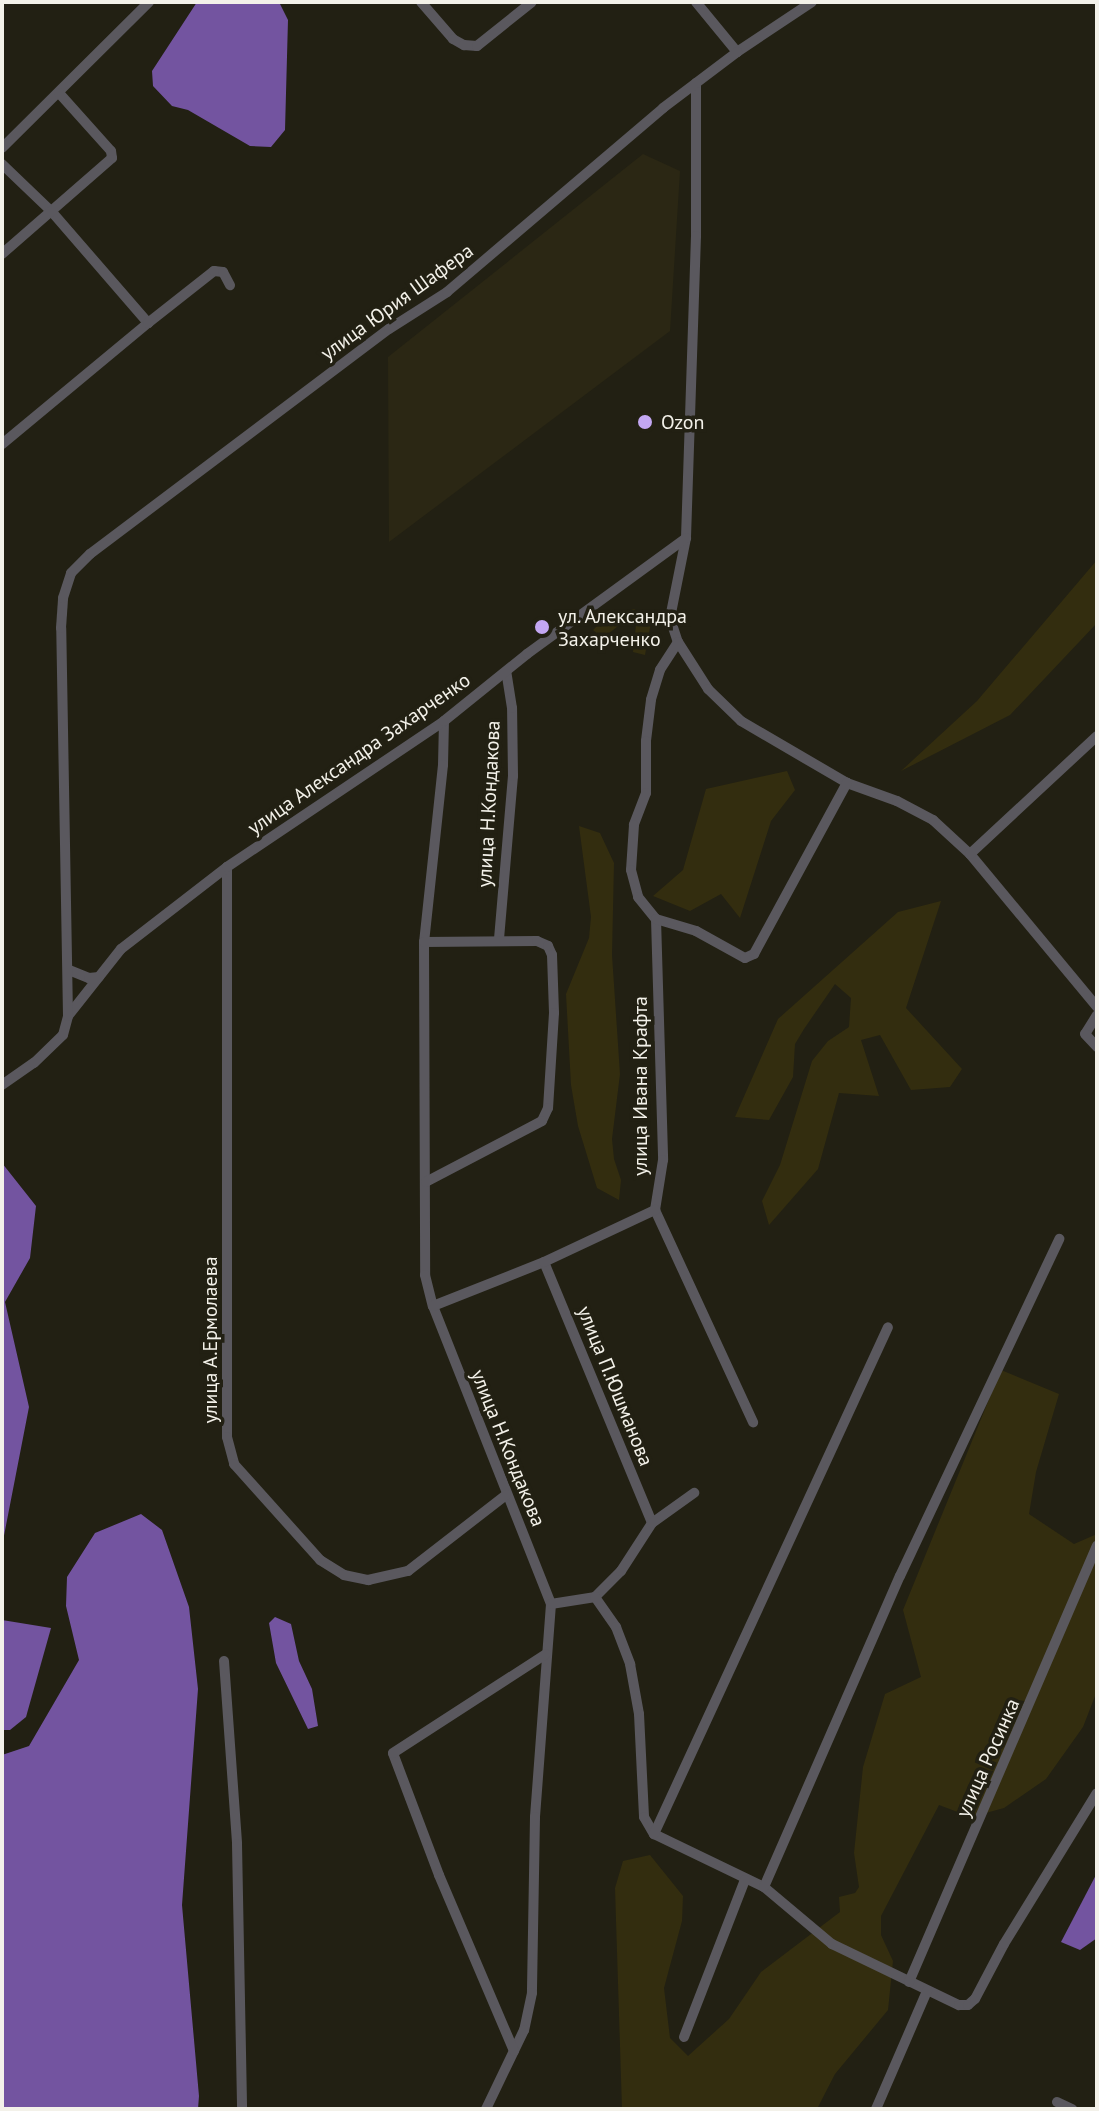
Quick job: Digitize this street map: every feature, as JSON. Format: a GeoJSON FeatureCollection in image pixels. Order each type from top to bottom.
{"type":"FeatureCollection","features":[{"type":"Feature","properties":{"kind":"street"},"geometry":{"type":"LineString","coordinates":[[2,148],[149,2]]}},
{"type":"Feature","properties":{"kind":"street"},"geometry":{"type":"LineString","coordinates":[[421,2],[453,39],[464,45],[477,46],[532,2]]}},
{"type":"Feature","properties":{"kind":"street"},"geometry":{"type":"LineString","coordinates":[[696,2],[737,52]]}},
{"type":"Feature","properties":{"kind":"street","name":"улица Юрия Шафера"},"geometry":{"type":"LineString","coordinates":[[69,970],[61,628],[63,598],[71,573],[90,554],[389,329],[447,292],[696,83],[812,2]]}},
{"type":"Feature","properties":{"kind":"street"},"geometry":{"type":"LineString","coordinates":[[696,83],[696,236],[686,538],[670,618],[678,642],[708,689],[741,721],[847,783],[897,801],[933,820],[970,854],[1097,1007]]}},
{"type":"Feature","properties":{"kind":"street"},"geometry":{"type":"LineString","coordinates":[[2,254],[112,158],[111,151],[59,93]]}},
{"type":"Feature","properties":{"kind":"street"},"geometry":{"type":"LineString","coordinates":[[2,164],[52,212],[148,323]]}},
{"type":"Feature","properties":{"kind":"street"},"geometry":{"type":"LineString","coordinates":[[2,444],[214,271],[223,272],[230,285]]}},
{"type":"Feature","properties":{"kind":"street","name":"улица Александра Захарченко"},"geometry":{"type":"LineString","coordinates":[[2,1085],[34,1063],[63,1035],[68,1016],[121,949],[227,867],[444,721],[506,671],[686,538]]}},
{"type":"Feature","properties":{"kind":"street"},"geometry":{"type":"LineString","coordinates":[[678,642],[660,670],[651,700],[646,741],[646,793],[634,825],[631,870],[638,897],[656,919],[696,931],[745,958],[754,954],[847,783]]}},
{"type":"Feature","properties":{"kind":"street","name":"улица Н.Кондакова"},"geometry":{"type":"LineString","coordinates":[[499,939],[513,776],[512,708],[506,671]]}},
{"type":"Feature","properties":{"kind":"street","name":"улица Н.Кондакова"},"geometry":{"type":"LineString","coordinates":[[444,721],[443,765],[424,942],[425,1275],[433,1306],[551,1604]]}},
{"type":"Feature","properties":{"kind":"street"},"geometry":{"type":"LineString","coordinates":[[970,854],[1097,736]]}},
{"type":"Feature","properties":{"kind":"street","name":"улица А.Ермолаева"},"geometry":{"type":"LineString","coordinates":[[227,867],[227,1437],[234,1464],[320,1560],[344,1575],[368,1580],[408,1571],[506,1495]]}},
{"type":"Feature","properties":{"kind":"street","name":"улица Ивана Крафта"},"geometry":{"type":"LineString","coordinates":[[655,1210],[663,1160],[656,919]]}},
{"type":"Feature","properties":{"kind":"street"},"geometry":{"type":"LineString","coordinates":[[424,942],[499,939],[537,941],[548,946],[552,955],[554,1013],[548,1108],[542,1121],[426,1182]]}},
{"type":"Feature","properties":{"kind":"street"},"geometry":{"type":"LineString","coordinates":[[69,970],[78,976],[99,977]]}},
{"type":"Feature","properties":{"kind":"street"},"geometry":{"type":"LineString","coordinates":[[68,1016],[69,970]]}},
{"type":"Feature","properties":{"kind":"street"},"geometry":{"type":"LineString","coordinates":[[1097,1015],[1085,1034],[1097,1047]]}},
{"type":"Feature","properties":{"kind":"street"},"geometry":{"type":"LineString","coordinates":[[433,1306],[544,1262],[655,1210],[753,1422]]}},
{"type":"Feature","properties":{"kind":"street"},"geometry":{"type":"LineString","coordinates":[[764,1887],[900,1576],[1059,1239]]}},
{"type":"Feature","properties":{"kind":"street","name":"улица П.Юшманова"},"geometry":{"type":"LineString","coordinates":[[544,1262],[652,1523]]}},
{"type":"Feature","properties":{"kind":"street"},"geometry":{"type":"LineString","coordinates":[[654,1834],[888,1327]]}},
{"type":"Feature","properties":{"kind":"street"},"geometry":{"type":"LineString","coordinates":[[486,2109],[514,2051],[532,1993],[535,1817],[551,1604],[595,1597],[621,1571],[652,1523],[694,1493]]}},
{"type":"Feature","properties":{"kind":"street","name":"улица Росинка"},"geometry":{"type":"LineString","coordinates":[[909,1982],[1097,1546]]}},
{"type":"Feature","properties":{"kind":"street"},"geometry":{"type":"LineString","coordinates":[[595,1597],[616,1627],[630,1664],[639,1714],[644,1817],[654,1834],[764,1887],[832,1944],[959,2005],[968,2005],[975,1999],[1004,1944],[1097,1793]]}},
{"type":"Feature","properties":{"kind":"street"},"geometry":{"type":"LineString","coordinates":[[514,2051],[439,1875],[393,1753],[546,1654]]}},
{"type":"Feature","properties":{"kind":"street"},"geometry":{"type":"LineString","coordinates":[[224,1661],[237,1844],[242,2109]]}},
{"type":"Feature","properties":{"kind":"street"},"geometry":{"type":"LineString","coordinates":[[684,2037],[745,1880]]}},
{"type":"Feature","properties":{"kind":"street"},"geometry":{"type":"LineString","coordinates":[[876,2109],[927,1991]]}},
{"type":"Feature","properties":{"kind":"street"},"geometry":{"type":"LineString","coordinates":[[495,2091],[500,2109]]}},
{"type":"Feature","properties":{"kind":"street"},"geometry":{"type":"LineString","coordinates":[[1057,2102],[1072,2109]]}},
{"type":"Feature","properties":{"kind":"shaded area"},"geometry":{"type":"Polygon","coordinates":[[[197,2],[279,2],[288,20],[285,130],[271,147],[250,146],[188,110],[172,106],[153,86],[152,71],[197,2]]]}},
{"type":"Feature","properties":{"kind":"shaded area"},"geometry":{"type":"Polygon","coordinates":[[[643,154],[680,171],[670,331],[389,542],[388,357],[643,154]]]}},
{"type":"Feature","properties":{"kind":"shaded area"},"geometry":{"type":"Polygon","coordinates":[[[1097,560],[1097,623],[1010,715],[901,771],[977,701],[1097,560]]]}},
{"type":"Feature","properties":{"kind":"shaded area"},"geometry":{"type":"Polygon","coordinates":[[[634,609],[651,622],[645,655],[633,652],[636,625],[622,623],[603,638],[593,630],[608,615],[634,609]]]}},
{"type":"Feature","properties":{"kind":"shaded area"},"geometry":{"type":"Polygon","coordinates":[[[787,771],[795,790],[771,821],[740,918],[721,894],[690,911],[653,896],[683,870],[706,789],[787,771]]]}},
{"type":"Feature","properties":{"kind":"shaded area"},"geometry":{"type":"Polygon","coordinates":[[[579,826],[600,833],[614,863],[612,955],[620,1074],[612,1139],[621,1180],[619,1200],[597,1188],[578,1126],[571,1085],[566,994],[589,938],[591,917],[579,826]]]}},
{"type":"Feature","properties":{"kind":"shaded area"},"geometry":{"type":"Polygon","coordinates":[[[941,901],[906,1008],[962,1069],[950,1087],[911,1090],[880,1035],[861,1040],[879,1096],[839,1093],[818,1169],[769,1225],[762,1201],[780,1165],[812,1061],[828,1041],[849,1027],[851,998],[835,984],[804,1029],[795,1044],[793,1077],[769,1120],[735,1117],[778,1019],[898,912],[941,901]]]}},
{"type":"Feature","properties":{"kind":"shaded area"},"geometry":{"type":"Polygon","coordinates":[[[2,1163],[36,1206],[30,1258],[5,1302],[29,1407],[2,1546],[2,1163]]]}},
{"type":"Feature","properties":{"kind":"shaded area"},"geometry":{"type":"Polygon","coordinates":[[[1001,1370],[1059,1394],[1036,1472],[1029,1514],[1074,1544],[1097,1534],[1097,1691],[1083,1727],[1046,1779],[1004,1808],[971,1817],[939,1805],[881,1916],[881,1935],[893,1961],[888,2010],[835,2074],[817,2109],[622,2109],[615,1888],[623,1861],[650,1855],[683,1896],[682,1921],[664,1988],[670,2038],[688,2056],[729,2019],[761,1972],[840,1912],[839,1897],[855,1893],[859,1887],[854,1853],[863,1767],[885,1694],[921,1677],[903,1610],[1001,1370]]]}},
{"type":"Feature","properties":{"kind":"shaded area"},"geometry":{"type":"Polygon","coordinates":[[[141,1514],[162,1530],[189,1607],[198,1689],[182,1905],[198,2109],[2,2109],[2,1755],[29,1746],[79,1660],[66,1606],[67,1577],[95,1533],[141,1514]]]}},
{"type":"Feature","properties":{"kind":"shaded area"},"geometry":{"type":"Polygon","coordinates":[[[275,1617],[291,1624],[299,1661],[312,1689],[318,1726],[308,1729],[276,1663],[269,1623],[275,1617]]]}},
{"type":"Feature","properties":{"kind":"shaded area"},"geometry":{"type":"Polygon","coordinates":[[[2,1620],[51,1628],[26,1717],[10,1730],[2,1730],[2,1620]]]}},
{"type":"Feature","properties":{"kind":"shaded area"},"geometry":{"type":"Polygon","coordinates":[[[1097,1873],[1097,1938],[1080,1950],[1061,1942],[1097,1873]]]}},
{"type":"Feature","properties":{"kind":"place","name":"Ozon"},"geometry":{"type":"Point","coordinates":[645,422]}},
{"type":"Feature","properties":{"kind":"place","name":"ул. Александра Захарченко"},"geometry":{"type":"Point","coordinates":[542,627]}}]}
